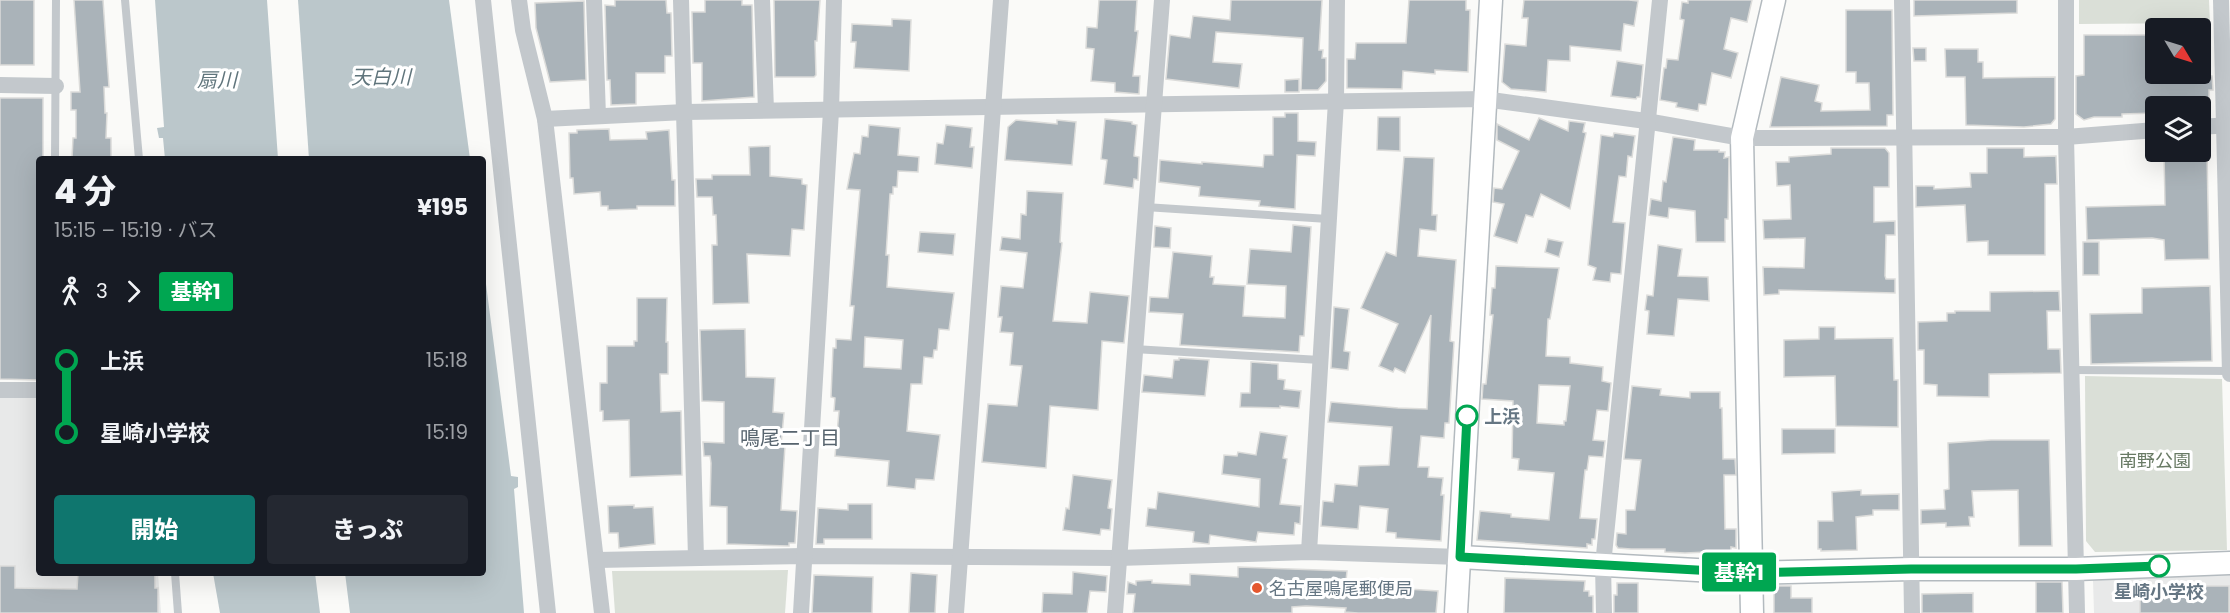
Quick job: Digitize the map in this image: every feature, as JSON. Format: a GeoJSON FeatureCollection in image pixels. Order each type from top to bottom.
{"type":"FeatureCollection","features":[{"type":"Feature","properties":{"kind":"street"},"geometry":{"type":"LineString","coordinates":[[483,0],[548,613]]}},
{"type":"Feature","properties":{"kind":"street"},"geometry":{"type":"LineString","coordinates":[[519,0],[523,30],[545,119],[602,613]]}},
{"type":"Feature","properties":{"kind":"street"},"geometry":{"type":"LineString","coordinates":[[594,0],[598,116]]}},
{"type":"Feature","properties":{"kind":"street"},"geometry":{"type":"LineString","coordinates":[[681,0],[696,558]]}},
{"type":"Feature","properties":{"kind":"street"},"geometry":{"type":"LineString","coordinates":[[762,0],[766,111]]}},
{"type":"Feature","properties":{"kind":"street"},"geometry":{"type":"LineString","coordinates":[[801,613],[831,111],[834,0]]}},
{"type":"Feature","properties":{"kind":"street"},"geometry":{"type":"LineString","coordinates":[[956,613],[1001,0]]}},
{"type":"Feature","properties":{"kind":"street"},"geometry":{"type":"LineString","coordinates":[[1115,613],[1162,0]]}},
{"type":"Feature","properties":{"kind":"street"},"geometry":{"type":"LineString","coordinates":[[1309,552],[1336,101],[1337,0]]}},
{"type":"Feature","properties":{"kind":"street"},"geometry":{"type":"LineString","coordinates":[[1456,613],[1491,0]]}},
{"type":"Feature","properties":{"kind":"street"},"geometry":{"type":"LineString","coordinates":[[1604,613],[1603,565],[1660,0]]}},
{"type":"Feature","properties":{"kind":"street"},"geometry":{"type":"LineString","coordinates":[[1752,613],[1742,138],[1774,0]]}},
{"type":"Feature","properties":{"kind":"street"},"geometry":{"type":"LineString","coordinates":[[1902,0],[1912,613]]}},
{"type":"Feature","properties":{"kind":"street"},"geometry":{"type":"LineString","coordinates":[[2066,0],[2066,137],[2077,613]]}},
{"type":"Feature","properties":{"kind":"street"},"geometry":{"type":"LineString","coordinates":[[2221,0],[2227,125],[2230,372]]}},
{"type":"Feature","properties":{"kind":"street"},"geometry":{"type":"LineString","coordinates":[[0,85],[56,86]]}},
{"type":"Feature","properties":{"kind":"street"},"geometry":{"type":"LineString","coordinates":[[545,119],[685,112],[1484,99],[1646,121],[1742,138],[2066,137],[2145,131]]}},
{"type":"Feature","properties":{"kind":"street"},"geometry":{"type":"LineString","coordinates":[[2211,126],[2227,125]]}},
{"type":"Feature","properties":{"kind":"street"},"geometry":{"type":"LineString","coordinates":[[0,390],[36,390]]}},
{"type":"Feature","properties":{"kind":"street"},"geometry":{"type":"LineString","coordinates":[[597,560],[804,556],[1118,558],[1309,552],[1460,557],[1751,573],[1911,569],[2076,569],[2230,563]]}},
{"type":"Feature","properties":{"kind":"lane"},"geometry":{"type":"LineString","coordinates":[[56,0],[56,156]]}},
{"type":"Feature","properties":{"kind":"lane"},"geometry":{"type":"LineString","coordinates":[[125,0],[139,156]]}},
{"type":"Feature","properties":{"kind":"lane"},"geometry":{"type":"LineString","coordinates":[[1145,207],[1328,219]]}},
{"type":"Feature","properties":{"kind":"lane"},"geometry":{"type":"LineString","coordinates":[[1134,349],[1320,360]]}},
{"type":"Feature","properties":{"kind":"lane"},"geometry":{"type":"LineString","coordinates":[[2072,370],[2230,372]]}},
{"type":"Feature","properties":{"kind":"lane"},"geometry":{"type":"LineString","coordinates":[[175,576],[178,613]]}},
{"type":"Feature","properties":{"kind":"shaded area"},"geometry":{"type":"Polygon","coordinates":[[[0,398],[36,398],[36,576],[158,576],[161,613],[0,613],[0,398]]]}},
{"type":"Feature","properties":{"kind":"shaded area"},"geometry":{"type":"Polygon","coordinates":[[[2230,575],[2230,613],[2094,613],[2093,580],[2230,575]]]}},
{"type":"Feature","properties":{"kind":"green space"},"geometry":{"type":"Polygon","coordinates":[[[2079,0],[2209,0],[2210,18],[2145,18],[2145,23],[2079,24],[2079,0]]]}},
{"type":"Feature","properties":{"kind":"green space","name":"南野公園"},"geometry":{"type":"Polygon","coordinates":[[[2085,376],[2222,379],[2227,550],[2095,552],[2086,541],[2085,376]]]}},
{"type":"Feature","properties":{"kind":"green space"},"geometry":{"type":"Polygon","coordinates":[[[788,570],[785,613],[615,613],[612,571],[788,570]]]}},
{"type":"Feature","properties":{"kind":"water","name":"扇川"},"geometry":{"type":"Polygon","coordinates":[[[155,0],[267,0],[278,156],[165,156],[163,138],[159,138],[157,128],[164,127],[155,0]]]}},
{"type":"Feature","properties":{"kind":"water","name":"天白川"},"geometry":{"type":"Polygon","coordinates":[[[298,0],[449,0],[470,156],[309,156],[298,0]]]}},
{"type":"Feature","properties":{"kind":"water"},"geometry":{"type":"Polygon","coordinates":[[[486,284],[511,476],[518,477],[518,487],[514,489],[524,613],[350,613],[345,576],[486,576],[486,284]]]}},
{"type":"Feature","properties":{"kind":"water"},"geometry":{"type":"Polygon","coordinates":[[[214,576],[315,576],[320,613],[220,613],[214,576]]]}},
{"type":"Feature","properties":{"kind":"building"},"geometry":{"type":"Polygon","coordinates":[[[0,0],[34,0],[34,65],[0,65],[0,0]]]}},
{"type":"Feature","properties":{"kind":"building"},"geometry":{"type":"Polygon","coordinates":[[[74,0],[103,0],[109,87],[104,87],[105,113],[107,113],[106,138],[111,138],[111,156],[72,156],[73,138],[76,138],[76,110],[71,110],[71,92],[80,92],[74,0]]]}},
{"type":"Feature","properties":{"kind":"building"},"geometry":{"type":"Polygon","coordinates":[[[615,0],[666,0],[667,13],[671,13],[672,56],[665,56],[665,73],[636,73],[636,104],[611,105],[610,80],[607,80],[605,5],[615,6],[615,0]]]}},
{"type":"Feature","properties":{"kind":"building"},"geometry":{"type":"Polygon","coordinates":[[[705,0],[742,0],[742,5],[752,5],[754,97],[702,101],[702,63],[693,63],[692,12],[705,12],[705,0]]]}},
{"type":"Feature","properties":{"kind":"building"},"geometry":{"type":"Polygon","coordinates":[[[774,0],[820,0],[817,41],[815,41],[816,75],[814,77],[775,77],[774,0]]]}},
{"type":"Feature","properties":{"kind":"building"},"geometry":{"type":"Polygon","coordinates":[[[1099,0],[1137,0],[1135,31],[1138,31],[1133,76],[1140,76],[1139,94],[1115,92],[1115,83],[1091,81],[1094,49],[1086,48],[1087,27],[1097,28],[1099,0]]]}},
{"type":"Feature","properties":{"kind":"building"},"geometry":{"type":"Polygon","coordinates":[[[1231,0],[1322,0],[1319,50],[1323,50],[1322,58],[1326,58],[1326,81],[1318,90],[1301,90],[1303,38],[1216,32],[1213,62],[1242,64],[1239,88],[1166,79],[1170,35],[1190,38],[1193,16],[1230,20],[1231,0]]]}},
{"type":"Feature","properties":{"kind":"building"},"geometry":{"type":"Polygon","coordinates":[[[1409,0],[1466,0],[1466,10],[1470,10],[1468,72],[1435,70],[1435,74],[1403,71],[1402,89],[1347,88],[1347,59],[1355,59],[1356,43],[1406,43],[1409,0]]]}},
{"type":"Feature","properties":{"kind":"building"},"geometry":{"type":"Polygon","coordinates":[[[1524,0],[1638,1],[1634,26],[1624,24],[1621,51],[1570,46],[1570,61],[1548,60],[1546,92],[1511,89],[1502,82],[1505,44],[1526,46],[1528,18],[1522,18],[1524,0]]]}},
{"type":"Feature","properties":{"kind":"building"},"geometry":{"type":"Polygon","coordinates":[[[1688,0],[1752,0],[1747,22],[1731,18],[1724,49],[1738,53],[1731,78],[1712,73],[1706,105],[1699,104],[1698,111],[1676,107],[1677,103],[1660,100],[1667,59],[1678,60],[1684,20],[1680,19],[1682,2],[1688,3],[1688,0]]]}},
{"type":"Feature","properties":{"kind":"building"},"geometry":{"type":"Polygon","coordinates":[[[1914,0],[2017,0],[2017,13],[1914,16],[1914,0]]]}},
{"type":"Feature","properties":{"kind":"building"},"geometry":{"type":"Polygon","coordinates":[[[584,1],[586,80],[550,82],[536,28],[535,3],[584,1]]]}},
{"type":"Feature","properties":{"kind":"building"},"geometry":{"type":"Polygon","coordinates":[[[1846,10],[1892,10],[1893,115],[1887,115],[1887,126],[1770,127],[1781,77],[1819,85],[1815,101],[1822,103],[1821,111],[1870,110],[1869,83],[1856,83],[1856,72],[1846,72],[1846,10]]]}},
{"type":"Feature","properties":{"kind":"building"},"geometry":{"type":"Polygon","coordinates":[[[892,19],[911,20],[909,71],[854,68],[856,42],[851,42],[852,24],[892,26],[892,19]]]}},
{"type":"Feature","properties":{"kind":"building"},"geometry":{"type":"Polygon","coordinates":[[[2084,35],[2145,35],[2145,84],[2211,84],[2212,76],[2213,90],[2209,90],[2209,96],[2145,96],[2145,113],[2122,114],[2122,117],[2094,117],[2084,120],[2076,114],[2076,76],[2084,75],[2084,35]]]}},
{"type":"Feature","properties":{"kind":"building"},"geometry":{"type":"Polygon","coordinates":[[[1913,48],[1926,48],[1926,61],[1914,61],[1913,48]]]}},
{"type":"Feature","properties":{"kind":"building"},"geometry":{"type":"Polygon","coordinates":[[[1945,49],[1978,49],[1978,62],[1983,62],[1983,78],[2055,77],[2055,119],[2051,124],[2024,127],[1966,125],[1965,77],[1946,77],[1945,49]]]}},
{"type":"Feature","properties":{"kind":"building"},"geometry":{"type":"Polygon","coordinates":[[[1617,61],[1643,65],[1640,97],[1636,99],[1611,96],[1617,61]]]}},
{"type":"Feature","properties":{"kind":"building"},"geometry":{"type":"Polygon","coordinates":[[[1299,79],[1299,92],[1285,92],[1285,80],[1299,79]]]}},
{"type":"Feature","properties":{"kind":"building"},"geometry":{"type":"Polygon","coordinates":[[[0,98],[43,98],[43,156],[36,156],[36,380],[0,379],[0,98]]]}},
{"type":"Feature","properties":{"kind":"building"},"geometry":{"type":"Polygon","coordinates":[[[1285,113],[1298,113],[1298,141],[1316,142],[1315,156],[1297,155],[1295,209],[1259,206],[1260,201],[1199,196],[1200,187],[1159,182],[1160,160],[1263,167],[1264,155],[1273,155],[1273,117],[1285,117],[1285,113]]]}},
{"type":"Feature","properties":{"kind":"building"},"geometry":{"type":"Polygon","coordinates":[[[1378,117],[1400,117],[1400,151],[1377,150],[1378,117]]]}},
{"type":"Feature","properties":{"kind":"building"},"geometry":{"type":"Polygon","coordinates":[[[1539,118],[1568,131],[1569,121],[1585,123],[1583,132],[1586,133],[1570,209],[1541,194],[1533,217],[1526,215],[1517,243],[1494,236],[1504,204],[1493,202],[1494,188],[1502,189],[1519,151],[1497,140],[1497,124],[1529,140],[1539,118]]]}},
{"type":"Feature","properties":{"kind":"building"},"geometry":{"type":"Polygon","coordinates":[[[1105,119],[1132,122],[1137,125],[1134,156],[1139,157],[1138,180],[1134,179],[1133,188],[1104,184],[1107,160],[1101,159],[1105,119]]]}},
{"type":"Feature","properties":{"kind":"building"},"geometry":{"type":"Polygon","coordinates":[[[1016,120],[1057,124],[1057,120],[1076,122],[1072,165],[1005,160],[1008,127],[1016,120]]]}},
{"type":"Feature","properties":{"kind":"building"},"geometry":{"type":"Polygon","coordinates":[[[869,125],[900,128],[898,155],[919,157],[918,172],[898,171],[897,187],[893,187],[893,194],[890,194],[886,255],[889,255],[887,287],[954,293],[949,330],[939,329],[937,350],[934,350],[933,358],[924,357],[922,384],[911,384],[907,431],[940,435],[934,480],[916,479],[915,489],[887,486],[889,461],[835,456],[839,411],[834,411],[835,398],[831,397],[833,348],[836,348],[836,339],[851,340],[854,306],[850,306],[860,190],[847,189],[854,153],[860,154],[862,136],[868,137],[869,125]],[[865,337],[864,367],[901,369],[903,340],[865,337]]]}},
{"type":"Feature","properties":{"kind":"building"},"geometry":{"type":"Polygon","coordinates":[[[946,125],[972,128],[970,147],[974,147],[972,168],[935,164],[937,143],[943,144],[946,125]]]}},
{"type":"Feature","properties":{"kind":"building"},"geometry":{"type":"Polygon","coordinates":[[[609,129],[610,140],[647,139],[646,132],[669,130],[672,180],[675,180],[675,206],[637,206],[637,209],[608,210],[608,206],[601,206],[600,192],[574,194],[573,178],[570,178],[569,133],[577,133],[577,130],[609,129]]]}},
{"type":"Feature","properties":{"kind":"building"},"geometry":{"type":"Polygon","coordinates":[[[1614,133],[1635,136],[1632,157],[1628,156],[1626,177],[1619,176],[1613,222],[1625,223],[1621,274],[1611,273],[1610,282],[1593,280],[1596,268],[1588,265],[1601,135],[1613,137],[1614,133]]]}},
{"type":"Feature","properties":{"kind":"building"},"geometry":{"type":"Polygon","coordinates":[[[1673,137],[1695,140],[1694,150],[1719,150],[1719,152],[1725,152],[1724,158],[1729,157],[1728,219],[1725,219],[1725,242],[1696,242],[1695,211],[1669,208],[1668,218],[1649,215],[1651,199],[1661,201],[1673,137]]]}},
{"type":"Feature","properties":{"kind":"building"},"geometry":{"type":"Polygon","coordinates":[[[770,146],[770,176],[802,179],[802,184],[807,185],[804,230],[792,229],[790,256],[747,254],[749,303],[713,304],[712,245],[717,245],[716,215],[713,215],[712,197],[697,197],[696,179],[712,179],[712,175],[750,175],[749,147],[770,146]]]}},
{"type":"Feature","properties":{"kind":"building"},"geometry":{"type":"Polygon","coordinates":[[[1831,148],[1885,148],[1889,153],[1889,187],[1874,187],[1874,222],[1895,221],[1895,235],[1886,235],[1885,276],[1886,279],[1895,279],[1895,293],[1779,290],[1779,294],[1764,295],[1763,267],[1804,268],[1805,238],[1764,239],[1763,220],[1791,219],[1790,185],[1777,186],[1776,162],[1789,162],[1789,157],[1831,154],[1831,148]]]}},
{"type":"Feature","properties":{"kind":"building"},"geometry":{"type":"Polygon","coordinates":[[[1987,148],[2024,148],[2024,157],[2056,156],[2057,184],[2045,184],[2045,255],[1988,255],[1988,241],[1967,242],[1965,205],[1916,207],[1916,186],[1934,186],[1934,189],[1971,187],[1970,173],[1987,173],[1987,148]]]}},
{"type":"Feature","properties":{"kind":"building"},"geometry":{"type":"Polygon","coordinates":[[[1404,157],[1434,158],[1432,215],[1437,215],[1436,231],[1420,229],[1418,256],[1456,260],[1450,341],[1454,342],[1449,423],[1445,423],[1444,438],[1421,436],[1418,467],[1429,467],[1428,477],[1443,478],[1441,541],[1396,538],[1396,533],[1386,532],[1388,509],[1360,506],[1358,529],[1321,526],[1323,501],[1333,502],[1335,484],[1357,486],[1359,466],[1389,465],[1392,427],[1328,422],[1331,402],[1427,409],[1431,315],[1405,373],[1395,368],[1393,372],[1379,366],[1398,324],[1361,308],[1386,252],[1396,256],[1404,157]]]}},
{"type":"Feature","properties":{"kind":"building"},"geometry":{"type":"Polygon","coordinates":[[[2164,162],[2207,162],[2209,259],[2165,260],[2164,240],[2152,238],[2087,240],[2086,207],[2165,205],[2164,162]]]}},
{"type":"Feature","properties":{"kind":"building"},"geometry":{"type":"Polygon","coordinates":[[[1027,191],[1063,193],[1060,242],[1062,243],[1053,321],[1087,323],[1090,292],[1129,296],[1124,343],[1102,341],[1098,410],[1050,406],[1046,468],[982,462],[988,404],[1017,406],[1022,366],[1010,365],[1013,333],[1000,332],[1002,317],[998,317],[1001,286],[1023,288],[1027,253],[1000,250],[1002,237],[1020,239],[1021,214],[1026,215],[1027,191]]]}},
{"type":"Feature","properties":{"kind":"building"},"geometry":{"type":"Polygon","coordinates":[[[1293,225],[1311,227],[1304,336],[1300,336],[1299,352],[1180,345],[1183,314],[1149,312],[1150,297],[1168,298],[1173,252],[1212,256],[1210,277],[1214,277],[1213,284],[1245,286],[1243,316],[1285,318],[1286,286],[1247,284],[1250,249],[1291,252],[1293,225]]]}},
{"type":"Feature","properties":{"kind":"building"},"geometry":{"type":"Polygon","coordinates":[[[1155,226],[1171,228],[1170,248],[1154,247],[1155,226]]]}},
{"type":"Feature","properties":{"kind":"building"},"geometry":{"type":"Polygon","coordinates":[[[920,232],[955,234],[953,255],[918,252],[920,232]]]}},
{"type":"Feature","properties":{"kind":"building"},"geometry":{"type":"Polygon","coordinates":[[[1548,239],[1563,242],[1559,257],[1545,252],[1548,239]]]}},
{"type":"Feature","properties":{"kind":"building"},"geometry":{"type":"Polygon","coordinates":[[[2083,242],[2099,242],[2099,275],[2083,275],[2083,242]]]}},
{"type":"Feature","properties":{"kind":"building"},"geometry":{"type":"Polygon","coordinates":[[[1658,245],[1682,249],[1678,276],[1708,277],[1709,301],[1678,299],[1674,336],[1647,334],[1649,311],[1645,310],[1647,295],[1653,296],[1658,245]]]}},
{"type":"Feature","properties":{"kind":"building"},"geometry":{"type":"Polygon","coordinates":[[[1496,266],[1559,268],[1550,319],[1548,319],[1546,356],[1570,357],[1570,363],[1603,367],[1602,381],[1611,383],[1608,411],[1597,410],[1593,440],[1605,441],[1603,457],[1589,456],[1587,470],[1585,470],[1580,518],[1597,519],[1595,539],[1592,539],[1592,545],[1587,544],[1587,548],[1477,540],[1480,511],[1511,514],[1511,517],[1549,520],[1554,473],[1518,470],[1519,459],[1512,458],[1513,401],[1482,399],[1483,384],[1486,384],[1493,315],[1490,315],[1492,288],[1495,288],[1496,266]],[[1539,385],[1537,423],[1564,425],[1570,386],[1539,385]]]}},
{"type":"Feature","properties":{"kind":"building"},"geometry":{"type":"Polygon","coordinates":[[[2210,286],[2212,361],[2091,364],[2090,314],[2142,313],[2142,288],[2210,286]]]}},
{"type":"Feature","properties":{"kind":"building"},"geometry":{"type":"Polygon","coordinates":[[[2059,291],[2060,311],[2047,311],[2048,349],[2060,349],[2061,373],[1989,374],[1989,397],[1937,396],[1937,385],[1924,384],[1924,350],[1918,350],[1918,322],[1947,321],[1947,313],[1955,313],[1955,311],[1990,311],[1990,292],[2059,291]]]}},
{"type":"Feature","properties":{"kind":"building"},"geometry":{"type":"Polygon","coordinates":[[[637,298],[667,298],[668,374],[660,374],[661,412],[681,411],[682,475],[630,477],[629,420],[603,421],[603,411],[600,411],[600,383],[607,383],[607,346],[634,346],[634,341],[637,341],[637,298]]]}},
{"type":"Feature","properties":{"kind":"building"},"geometry":{"type":"Polygon","coordinates":[[[1334,307],[1349,309],[1344,351],[1350,352],[1348,370],[1331,368],[1334,307]]]}},
{"type":"Feature","properties":{"kind":"building"},"geometry":{"type":"Polygon","coordinates":[[[1819,327],[1835,327],[1835,339],[1893,338],[1894,380],[1898,380],[1898,427],[1836,426],[1835,376],[1784,377],[1784,340],[1819,339],[1819,327]]]}},
{"type":"Feature","properties":{"kind":"building"},"geometry":{"type":"Polygon","coordinates":[[[745,329],[746,377],[775,378],[773,412],[784,413],[781,445],[785,445],[781,510],[797,511],[795,543],[789,543],[789,546],[727,544],[727,507],[710,506],[711,463],[710,456],[704,456],[703,442],[724,443],[724,402],[702,401],[700,330],[745,329]]]}},
{"type":"Feature","properties":{"kind":"building"},"geometry":{"type":"Polygon","coordinates":[[[1179,358],[1209,360],[1205,396],[1142,392],[1144,375],[1172,378],[1174,360],[1179,360],[1179,358]]]}},
{"type":"Feature","properties":{"kind":"building"},"geometry":{"type":"Polygon","coordinates":[[[1251,362],[1278,364],[1278,379],[1285,380],[1284,389],[1301,391],[1299,408],[1240,407],[1241,393],[1250,393],[1251,362]]]}},
{"type":"Feature","properties":{"kind":"building"},"geometry":{"type":"Polygon","coordinates":[[[1632,386],[1661,389],[1660,395],[1690,398],[1690,392],[1720,392],[1723,459],[1735,459],[1736,475],[1724,475],[1725,529],[1736,529],[1736,548],[1731,547],[1731,551],[1685,553],[1665,552],[1665,549],[1618,548],[1616,545],[1617,533],[1626,534],[1626,510],[1635,510],[1641,460],[1624,459],[1632,386]]]}},
{"type":"Feature","properties":{"kind":"building"},"geometry":{"type":"Polygon","coordinates":[[[1782,429],[1835,429],[1835,453],[1782,454],[1782,429]]]}},
{"type":"Feature","properties":{"kind":"building"},"geometry":{"type":"Polygon","coordinates":[[[1260,432],[1287,436],[1283,458],[1287,459],[1280,504],[1301,506],[1300,524],[1295,523],[1294,535],[1258,532],[1256,542],[1210,535],[1209,544],[1193,542],[1194,532],[1146,526],[1148,508],[1156,509],[1158,492],[1259,507],[1260,479],[1222,474],[1224,455],[1237,456],[1238,452],[1256,455],[1260,432]]]}},
{"type":"Feature","properties":{"kind":"building"},"geometry":{"type":"Polygon","coordinates":[[[2049,440],[2052,546],[2019,546],[2018,490],[1972,491],[1974,517],[1969,517],[1970,526],[1946,527],[1946,523],[1921,524],[1921,510],[1945,509],[1944,490],[1949,489],[1948,443],[2049,440]]]}},
{"type":"Feature","properties":{"kind":"building"},"geometry":{"type":"Polygon","coordinates":[[[1073,475],[1112,480],[1108,508],[1112,509],[1110,530],[1101,529],[1100,535],[1063,530],[1066,508],[1069,509],[1073,475]]]}},
{"type":"Feature","properties":{"kind":"building"},"geometry":{"type":"Polygon","coordinates":[[[1861,490],[1861,495],[1899,494],[1899,510],[1873,510],[1873,515],[1856,517],[1857,550],[1821,551],[1818,549],[1818,521],[1833,521],[1832,492],[1861,490]]]}},
{"type":"Feature","properties":{"kind":"building"},"geometry":{"type":"Polygon","coordinates":[[[848,504],[872,504],[872,539],[824,539],[824,544],[816,544],[818,508],[848,510],[848,504]]]}},
{"type":"Feature","properties":{"kind":"building"},"geometry":{"type":"Polygon","coordinates":[[[634,505],[634,508],[653,507],[655,544],[619,548],[618,533],[609,533],[608,506],[634,505]]]}},
{"type":"Feature","properties":{"kind":"building"},"geometry":{"type":"Polygon","coordinates":[[[0,566],[15,566],[15,588],[77,589],[78,576],[155,576],[155,588],[158,588],[158,613],[0,613],[0,566]]]}},
{"type":"Feature","properties":{"kind":"building"},"geometry":{"type":"Polygon","coordinates":[[[1238,567],[1347,571],[1346,581],[1379,584],[1378,587],[1438,591],[1436,613],[1358,613],[1345,612],[1346,608],[1306,606],[1292,607],[1292,613],[1133,613],[1135,594],[1127,594],[1128,582],[1136,585],[1136,581],[1152,580],[1152,583],[1190,585],[1190,574],[1238,577],[1238,567]]]}},
{"type":"Feature","properties":{"kind":"building"},"geometry":{"type":"Polygon","coordinates":[[[1073,572],[1107,576],[1106,592],[1090,591],[1087,613],[1042,613],[1043,593],[1072,594],[1073,572]]]}},
{"type":"Feature","properties":{"kind":"building"},"geometry":{"type":"Polygon","coordinates":[[[911,573],[937,575],[935,613],[909,613],[911,573]]]}},
{"type":"Feature","properties":{"kind":"building"},"geometry":{"type":"Polygon","coordinates":[[[814,575],[873,577],[872,613],[812,613],[814,575]]]}},
{"type":"Feature","properties":{"kind":"building"},"geometry":{"type":"Polygon","coordinates":[[[1505,578],[1585,581],[1584,591],[1589,591],[1589,596],[1593,596],[1593,613],[1504,613],[1505,578]]]}},
{"type":"Feature","properties":{"kind":"building"},"geometry":{"type":"Polygon","coordinates":[[[2036,582],[2062,582],[2063,613],[2036,613],[2036,582]]]}},
{"type":"Feature","properties":{"kind":"building"},"geometry":{"type":"Polygon","coordinates":[[[1617,583],[1638,583],[1638,613],[1614,613],[1617,583]]]}},
{"type":"Feature","properties":{"kind":"building"},"geometry":{"type":"Polygon","coordinates":[[[1777,586],[1791,586],[1791,598],[1812,598],[1812,613],[1774,613],[1774,590],[1777,590],[1777,586]]]}},
{"type":"Feature","properties":{"kind":"building"},"geometry":{"type":"Polygon","coordinates":[[[2140,586],[2229,586],[2229,613],[2140,613],[2140,586]]]}},
{"type":"Feature","properties":{"kind":"building"},"geometry":{"type":"Polygon","coordinates":[[[1973,593],[1973,613],[1922,613],[1922,594],[1973,593]]]}},
{"type":"Feature","properties":{"kind":"bus line","name":"基幹1"},"geometry":{"type":"LineString","coordinates":[[1467,416],[1460,557],[1751,573],[2159,566]]}},
{"type":"Feature","properties":{"kind":"place","name":"上浜"},"geometry":{"type":"Point","coordinates":[1467,416]}},
{"type":"Feature","properties":{"kind":"place","name":"星崎小学校"},"geometry":{"type":"Point","coordinates":[2159,566]}},
{"type":"Feature","properties":{"kind":"place","name":"名古屋鳴尾郵便局"},"geometry":{"type":"Point","coordinates":[1257,588]}},
{"type":"Feature","properties":{"kind":"district","name":"鳴尾二丁目"},"geometry":{"type":"Point","coordinates":[790,438]}}]}
